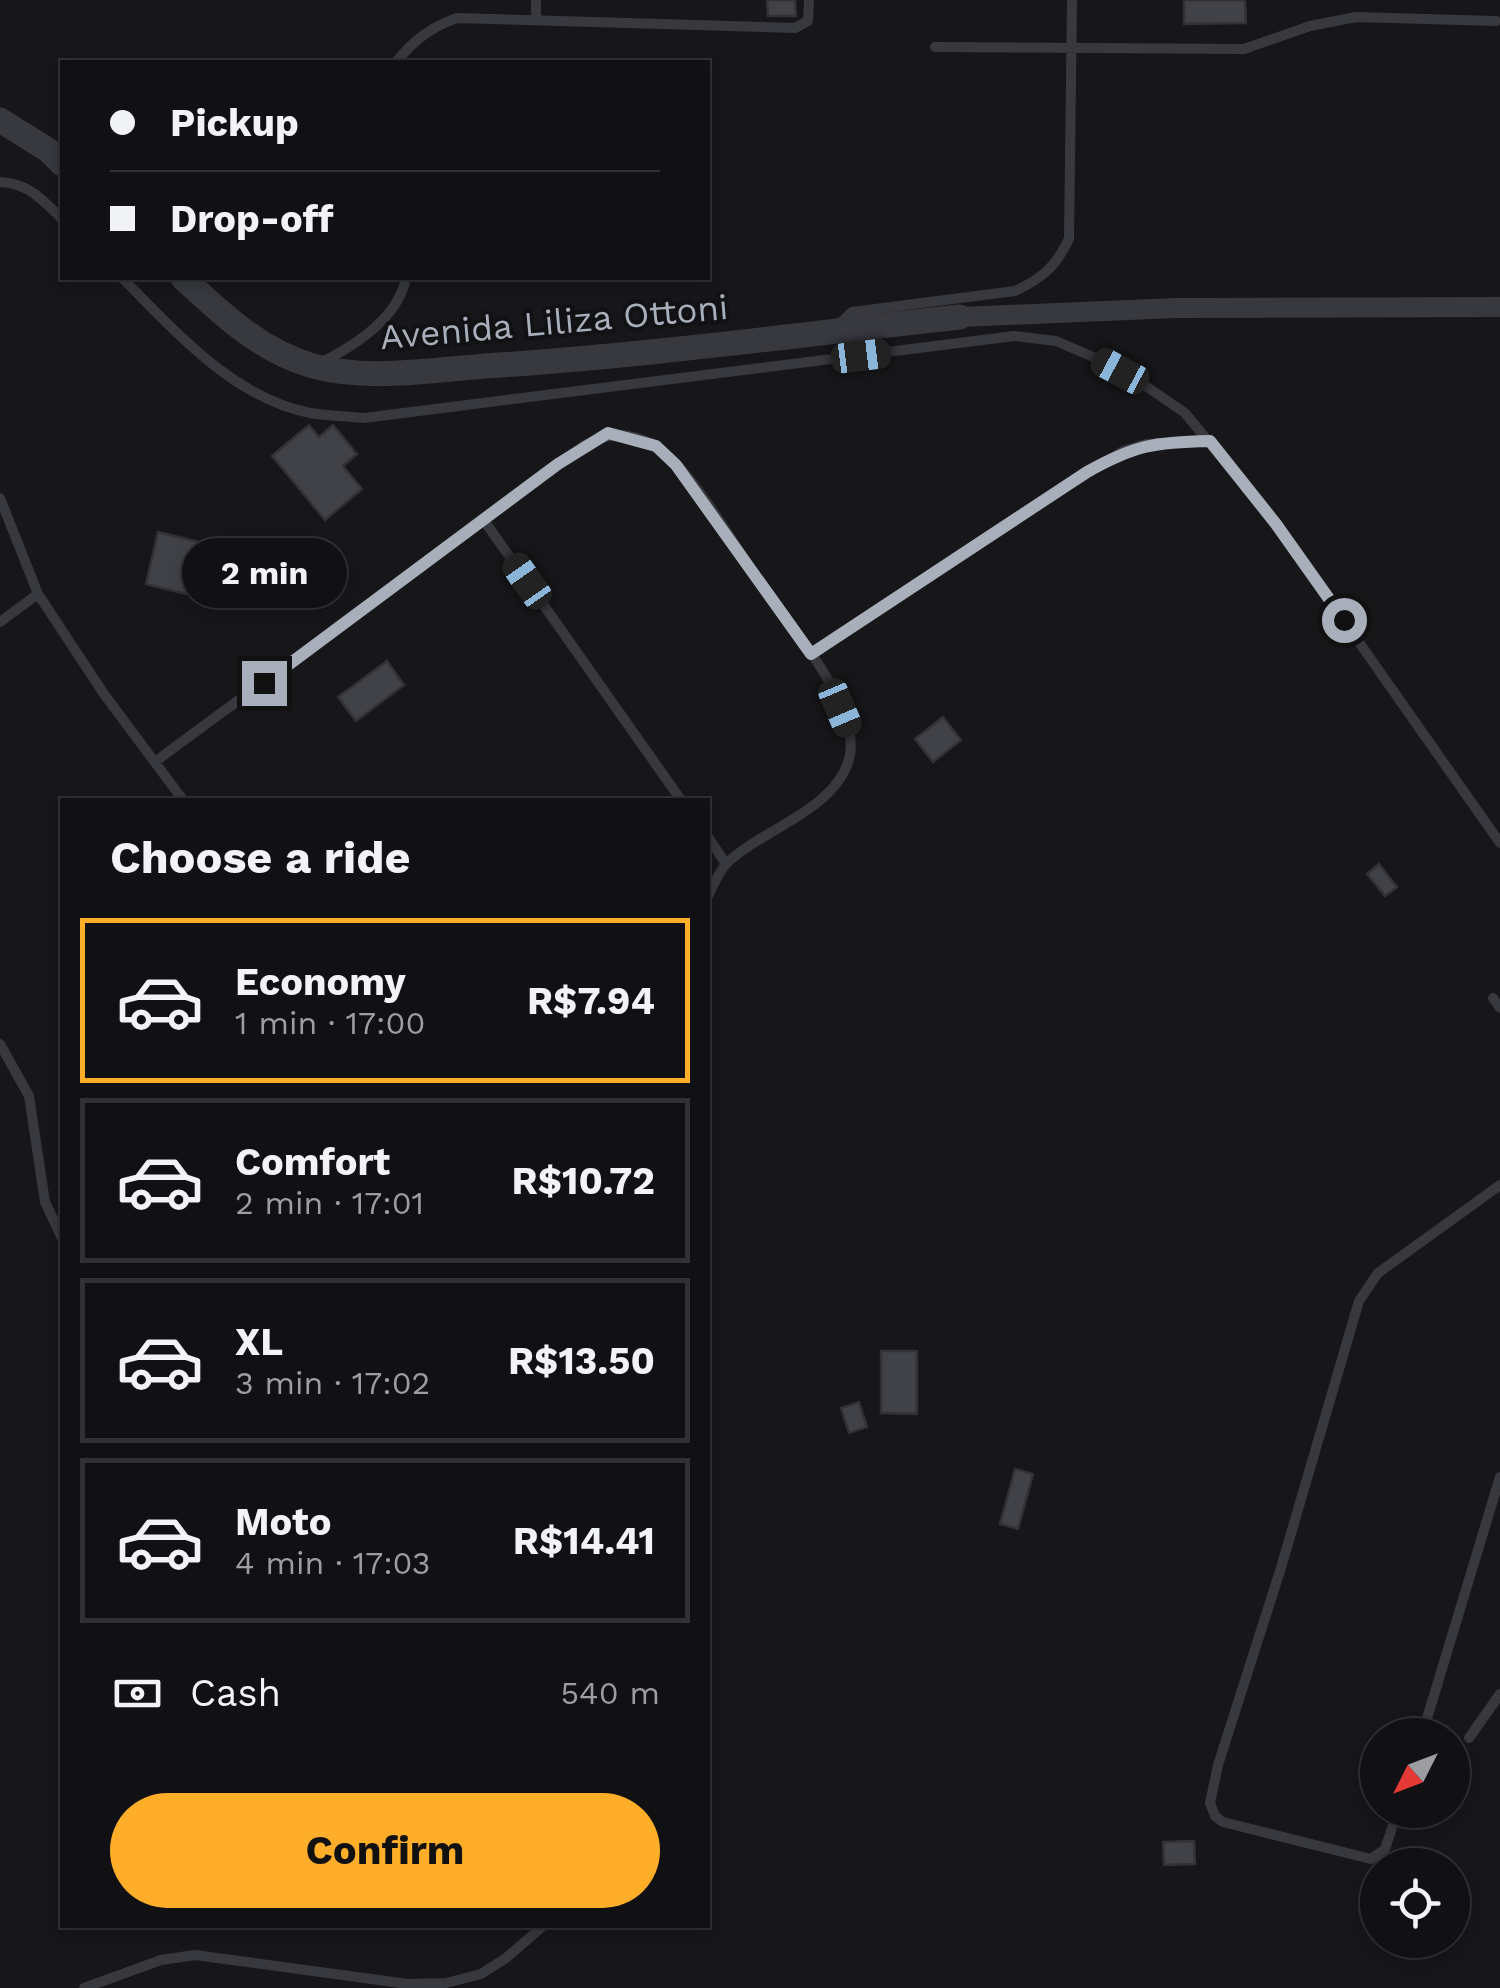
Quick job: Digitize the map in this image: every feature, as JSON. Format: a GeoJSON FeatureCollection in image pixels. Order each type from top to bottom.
{"type":"FeatureCollection","features":[{"type":"Feature","properties":{"kind":"street"},"geometry":{"type":"LineString","coordinates":[[0,120],[60,162]]}},
{"type":"Feature","properties":{"kind":"street","name":"Avenida Liliza Ottoni"},"geometry":{"type":"LineString","coordinates":[[185,280],[230,322],[270,349],[313,366],[361,374],[553,362],[960,317]]}},
{"type":"Feature","properties":{"kind":"street"},"geometry":{"type":"LineString","coordinates":[[960,317],[1176,308],[1500,308]]}},
{"type":"Feature","properties":{"kind":"lane"},"geometry":{"type":"LineString","coordinates":[[536,0],[536,18]]}},
{"type":"Feature","properties":{"kind":"lane"},"geometry":{"type":"LineString","coordinates":[[398,60],[435,26],[457,18],[794,28],[808,20],[809,0]]}},
{"type":"Feature","properties":{"kind":"lane"},"geometry":{"type":"LineString","coordinates":[[835,331],[838,323],[852,312],[1015,290],[1039,280],[1058,262],[1069,239],[1072,0]]}},
{"type":"Feature","properties":{"kind":"lane"},"geometry":{"type":"LineString","coordinates":[[935,47],[1244,49],[1310,26],[1356,16],[1496,21]]}},
{"type":"Feature","properties":{"kind":"lane"},"geometry":{"type":"LineString","coordinates":[[0,182],[16,183],[37,194],[60,217]]}},
{"type":"Feature","properties":{"kind":"lane"},"geometry":{"type":"LineString","coordinates":[[124,280],[205,360],[249,390],[308,412],[364,418],[1014,336],[1056,341],[1140,382],[1184,413],[1210,441],[1276,524],[1500,843]]}},
{"type":"Feature","properties":{"kind":"lane"},"geometry":{"type":"LineString","coordinates":[[313,366],[356,346],[387,315],[406,280]]}},
{"type":"Feature","properties":{"kind":"lane"},"geometry":{"type":"LineString","coordinates":[[156,761],[582,446],[608,433],[656,446],[700,495],[831,685],[850,730],[850,756],[836,783],[811,807],[726,864],[710,892]]}},
{"type":"Feature","properties":{"kind":"lane"},"geometry":{"type":"LineString","coordinates":[[811,654],[1005,524],[1124,451],[1146,444],[1210,441]]}},
{"type":"Feature","properties":{"kind":"lane"},"geometry":{"type":"LineString","coordinates":[[0,498],[38,594],[104,694],[182,798]]}},
{"type":"Feature","properties":{"kind":"lane"},"geometry":{"type":"LineString","coordinates":[[483,519],[681,798]]}},
{"type":"Feature","properties":{"kind":"lane"},"geometry":{"type":"LineString","coordinates":[[0,622],[38,594]]}},
{"type":"Feature","properties":{"kind":"lane"},"geometry":{"type":"LineString","coordinates":[[710,840],[726,864]]}},
{"type":"Feature","properties":{"kind":"lane"},"geometry":{"type":"LineString","coordinates":[[0,1044],[28,1096],[45,1202],[60,1234]]}},
{"type":"Feature","properties":{"kind":"lane"},"geometry":{"type":"LineString","coordinates":[[1392,1828],[1384,1850],[1371,1859],[1223,1822],[1215,1816],[1210,1803],[1218,1765],[1280,1571],[1358,1301],[1378,1274],[1500,1184]]}},
{"type":"Feature","properties":{"kind":"lane"},"geometry":{"type":"LineString","coordinates":[[1427,1718],[1500,1477]]}},
{"type":"Feature","properties":{"kind":"lane"},"geometry":{"type":"LineString","coordinates":[[1470,1737],[1500,1694]]}},
{"type":"Feature","properties":{"kind":"lane"},"geometry":{"type":"LineString","coordinates":[[84,1988],[161,1960],[195,1954],[408,1984],[446,1983],[481,1974],[541,1928]]}},
{"type":"Feature","properties":{"kind":"building"},"geometry":{"type":"Polygon","coordinates":[[[767,0],[795,0],[796,16],[768,16],[767,0]]]}},
{"type":"Feature","properties":{"kind":"building"},"geometry":{"type":"Polygon","coordinates":[[[1184,0],[1245,0],[1246,23],[1184,24],[1184,0]]]}},
{"type":"Feature","properties":{"kind":"building"},"geometry":{"type":"Polygon","coordinates":[[[309,425],[319,437],[333,425],[357,454],[343,466],[362,489],[325,520],[272,456],[309,425]]]}},
{"type":"Feature","properties":{"kind":"building"},"geometry":{"type":"Polygon","coordinates":[[[158,532],[236,551],[223,603],[146,584],[158,532]]]}},
{"type":"Feature","properties":{"kind":"building"},"geometry":{"type":"Polygon","coordinates":[[[387,661],[404,685],[356,721],[338,697],[387,661]]]}},
{"type":"Feature","properties":{"kind":"building"},"geometry":{"type":"Polygon","coordinates":[[[943,717],[961,740],[933,762],[915,739],[943,717]]]}},
{"type":"Feature","properties":{"kind":"building"},"geometry":{"type":"Polygon","coordinates":[[[1379,864],[1397,887],[1385,896],[1367,874],[1379,864]]]}},
{"type":"Feature","properties":{"kind":"building"},"geometry":{"type":"Polygon","coordinates":[[[881,1351],[917,1351],[917,1414],[881,1413],[881,1351]]]}},
{"type":"Feature","properties":{"kind":"building"},"geometry":{"type":"Polygon","coordinates":[[[859,1402],[867,1427],[849,1433],[841,1408],[859,1402]]]}},
{"type":"Feature","properties":{"kind":"building"},"geometry":{"type":"Polygon","coordinates":[[[1015,1469],[1033,1474],[1018,1529],[1000,1524],[1015,1469]]]}},
{"type":"Feature","properties":{"kind":"building"},"geometry":{"type":"Polygon","coordinates":[[[1194,1841],[1195,1864],[1164,1865],[1163,1842],[1194,1841]]]}},
{"type":"Feature","properties":{"kind":"route"},"geometry":{"type":"LineString","coordinates":[[264,683],[582,446],[608,433],[656,446],[676,465],[811,654],[1087,472],[1124,451],[1146,444],[1210,441],[1276,524],[1344,620]]}}]}
